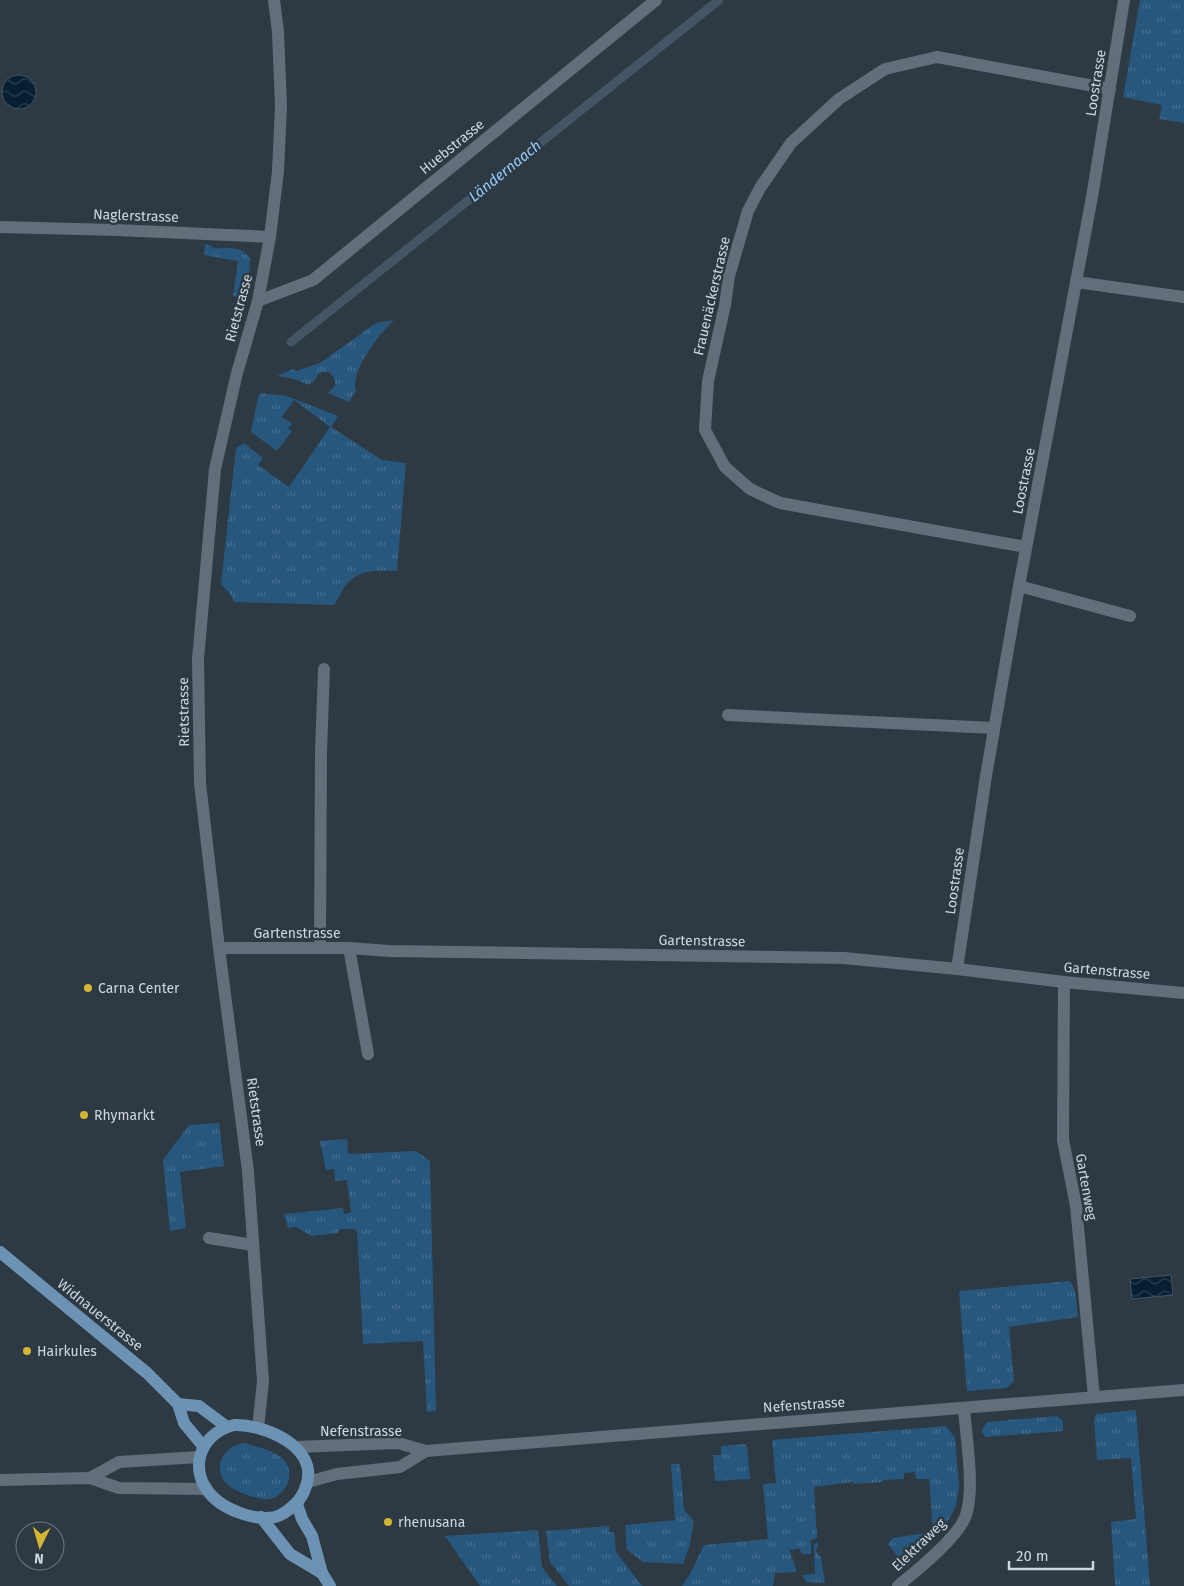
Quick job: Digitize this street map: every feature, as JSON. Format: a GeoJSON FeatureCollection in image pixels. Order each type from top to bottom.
{"type":"FeatureCollection","features":[{"type":"Feature","properties":{"kind":"main road","name":"Widnauerstrasse"},"geometry":{"type":"LineString","coordinates":[[0,1252],[147,1373],[178,1404],[184,1423],[201,1452]]}},
{"type":"Feature","properties":{"kind":"main road"},"geometry":{"type":"LineString","coordinates":[[178,1404],[199,1406],[227,1427]]}},
{"type":"Feature","properties":{"kind":"main road"},"geometry":{"type":"LineString","coordinates":[[246,1425],[258,1428],[288,1441],[296,1447],[305,1462],[308,1472],[308,1482],[304,1494],[297,1504],[275,1517],[246,1514],[223,1505],[213,1497],[200,1476],[201,1452],[216,1432],[227,1427],[246,1425]]}},
{"type":"Feature","properties":{"kind":"main road"},"geometry":{"type":"LineString","coordinates":[[297,1504],[302,1519],[312,1536],[322,1573],[330,1586]]}},
{"type":"Feature","properties":{"kind":"main road"},"geometry":{"type":"LineString","coordinates":[[261,1517],[290,1554],[322,1573]]}},
{"type":"Feature","properties":{"kind":"street","name":"Rietstrasse"},"geometry":{"type":"LineString","coordinates":[[258,1428],[263,1381],[254,1245],[248,1171],[200,783],[198,658],[215,469],[237,373],[258,301],[270,237],[278,171],[281,106],[278,32],[274,0]]}},
{"type":"Feature","properties":{"kind":"street","name":"Huebstrasse"},"geometry":{"type":"LineString","coordinates":[[258,301],[313,280],[656,0]]}},
{"type":"Feature","properties":{"kind":"street","name":"Loostrasse"},"geometry":{"type":"LineString","coordinates":[[957,969],[994,728],[1076,282],[1124,0]]}},
{"type":"Feature","properties":{"kind":"street","name":"Frauenäckerstrasse"},"geometry":{"type":"LineString","coordinates":[[1026,547],[780,503],[750,489],[725,467],[705,430],[708,381],[725,305],[729,276],[748,211],[760,188],[791,143],[839,99],[885,69],[937,57],[1110,89]]}},
{"type":"Feature","properties":{"kind":"street","name":"Naglerstrasse"},"geometry":{"type":"LineString","coordinates":[[0,227],[270,237]]}},
{"type":"Feature","properties":{"kind":"street"},"geometry":{"type":"LineString","coordinates":[[1076,282],[1184,297]]}},
{"type":"Feature","properties":{"kind":"street"},"geometry":{"type":"LineString","coordinates":[[1019,586],[1130,616]]}},
{"type":"Feature","properties":{"kind":"street"},"geometry":{"type":"LineString","coordinates":[[320,948],[320,753],[324,669]]}},
{"type":"Feature","properties":{"kind":"street"},"geometry":{"type":"LineString","coordinates":[[728,715],[994,728]]}},
{"type":"Feature","properties":{"kind":"street","name":"Gartenstrasse"},"geometry":{"type":"LineString","coordinates":[[219,948],[349,948],[389,951],[844,958],[1184,993]]}},
{"type":"Feature","properties":{"kind":"street"},"geometry":{"type":"LineString","coordinates":[[349,948],[368,1054]]}},
{"type":"Feature","properties":{"kind":"street","name":"Gartenweg"},"geometry":{"type":"LineString","coordinates":[[1064,982],[1063,1140],[1076,1206],[1094,1396]]}},
{"type":"Feature","properties":{"kind":"street"},"geometry":{"type":"LineString","coordinates":[[209,1238],[254,1245]]}},
{"type":"Feature","properties":{"kind":"street","name":"Nefenstrasse"},"geometry":{"type":"LineString","coordinates":[[296,1447],[398,1443],[426,1450],[1184,1390]]}},
{"type":"Feature","properties":{"kind":"street","name":"Elektraweg"},"geometry":{"type":"LineString","coordinates":[[898,1586],[952,1538],[966,1516],[970,1494],[964,1408]]}},
{"type":"Feature","properties":{"kind":"street","name":"Nefenstrasse"},"geometry":{"type":"LineString","coordinates":[[308,1482],[337,1474],[400,1467],[426,1450]]}},
{"type":"Feature","properties":{"kind":"street"},"geometry":{"type":"LineString","coordinates":[[90,1478],[119,1462],[201,1452]]}},
{"type":"Feature","properties":{"kind":"street"},"geometry":{"type":"LineString","coordinates":[[0,1480],[90,1478],[119,1488],[207,1489]]}},
{"type":"Feature","properties":{"kind":"green space"},"geometry":{"type":"Polygon","coordinates":[[[1140,0],[1184,0],[1184,123],[1159,119],[1162,105],[1123,97],[1140,0]]]}},
{"type":"Feature","properties":{"kind":"green space"},"geometry":{"type":"Polygon","coordinates":[[[205,244],[213,248],[238,249],[250,259],[249,276],[240,302],[237,297],[233,296],[238,261],[204,255],[205,244]]]}},
{"type":"Feature","properties":{"kind":"green space"},"geometry":{"type":"Polygon","coordinates":[[[394,320],[374,343],[362,363],[355,383],[356,391],[349,402],[328,393],[335,386],[335,379],[329,372],[322,372],[317,375],[316,379],[309,385],[294,379],[277,376],[293,369],[296,371],[320,363],[376,323],[394,320]]]}},
{"type":"Feature","properties":{"kind":"green space"},"geometry":{"type":"Polygon","coordinates":[[[262,393],[287,396],[338,416],[331,427],[382,460],[406,463],[397,571],[376,571],[357,576],[346,585],[334,605],[234,602],[231,595],[221,584],[236,448],[244,443],[263,458],[258,465],[289,487],[330,427],[294,400],[282,417],[292,424],[288,429],[292,431],[277,451],[251,432],[258,397],[262,393]]]}},
{"type":"Feature","properties":{"kind":"green space"},"geometry":{"type":"Polygon","coordinates":[[[219,1123],[224,1166],[180,1172],[186,1228],[170,1231],[163,1160],[189,1125],[219,1123]]]}},
{"type":"Feature","properties":{"kind":"green space"},"geometry":{"type":"Polygon","coordinates":[[[347,1139],[348,1154],[416,1151],[430,1161],[436,1411],[427,1412],[423,1341],[363,1344],[357,1232],[355,1229],[340,1229],[338,1233],[311,1236],[297,1227],[288,1228],[284,1214],[343,1208],[344,1214],[351,1212],[347,1180],[335,1181],[334,1169],[326,1170],[320,1141],[347,1139]]]}},
{"type":"Feature","properties":{"kind":"green space"},"geometry":{"type":"Polygon","coordinates":[[[1069,1281],[1075,1293],[1078,1317],[1009,1327],[1014,1381],[1007,1388],[967,1391],[959,1291],[1069,1281]]]}},
{"type":"Feature","properties":{"kind":"green space"},"geometry":{"type":"Polygon","coordinates":[[[1136,1410],[1150,1586],[1115,1586],[1111,1522],[1136,1519],[1131,1458],[1097,1460],[1094,1420],[1096,1414],[1136,1410]]]}},
{"type":"Feature","properties":{"kind":"green space"},"geometry":{"type":"Polygon","coordinates":[[[1057,1416],[1063,1421],[1063,1431],[986,1437],[982,1433],[987,1422],[1057,1416]]]}},
{"type":"Feature","properties":{"kind":"green space"},"geometry":{"type":"Polygon","coordinates":[[[946,1426],[955,1438],[959,1487],[956,1506],[944,1528],[906,1568],[888,1544],[893,1538],[933,1532],[929,1479],[916,1479],[915,1472],[904,1473],[904,1479],[854,1484],[853,1482],[814,1487],[817,1538],[811,1540],[811,1554],[802,1554],[799,1548],[792,1550],[789,1548],[797,1572],[775,1573],[773,1586],[682,1586],[704,1545],[768,1539],[763,1484],[776,1483],[772,1440],[946,1426]]]}},
{"type":"Feature","properties":{"kind":"green space"},"geometry":{"type":"Polygon","coordinates":[[[245,1443],[276,1454],[288,1466],[289,1480],[282,1492],[276,1496],[270,1499],[262,1499],[248,1495],[230,1487],[222,1477],[220,1464],[226,1452],[238,1444],[245,1443]]]}},
{"type":"Feature","properties":{"kind":"green space"},"geometry":{"type":"Polygon","coordinates":[[[744,1444],[747,1446],[750,1479],[715,1481],[713,1455],[721,1455],[721,1446],[744,1444]]]}},
{"type":"Feature","properties":{"kind":"green space"},"geometry":{"type":"Polygon","coordinates":[[[671,1464],[680,1464],[684,1510],[694,1521],[690,1544],[683,1564],[643,1562],[627,1550],[625,1525],[675,1520],[671,1464]]]}},
{"type":"Feature","properties":{"kind":"green space"},"geometry":{"type":"Polygon","coordinates":[[[609,1526],[609,1532],[614,1532],[616,1552],[642,1586],[569,1586],[550,1562],[546,1531],[609,1526]]]}},
{"type":"Feature","properties":{"kind":"green space"},"geometry":{"type":"Polygon","coordinates":[[[538,1530],[542,1567],[557,1586],[480,1586],[445,1536],[538,1530]]]}},
{"type":"Feature","properties":{"kind":"green space"},"geometry":{"type":"Polygon","coordinates":[[[818,1542],[818,1549],[816,1548],[816,1551],[821,1558],[825,1583],[806,1582],[802,1575],[815,1574],[814,1544],[818,1542]]]}},
{"type":"Feature","properties":{"kind":"water"},"geometry":{"type":"Polygon","coordinates":[[[19,75],[31,80],[36,92],[31,104],[19,109],[7,104],[2,92],[7,80],[19,75]]]}},
{"type":"Feature","properties":{"kind":"water"},"geometry":{"type":"Polygon","coordinates":[[[1171,1275],[1173,1295],[1132,1299],[1130,1279],[1171,1275]]]}},
{"type":"Feature","properties":{"kind":"waterway","name":"Ländernaach"},"geometry":{"type":"LineString","coordinates":[[291,342],[719,0]]}},
{"type":"Feature","properties":{"kind":"place","name":"Carna Center"},"geometry":{"type":"Point","coordinates":[88,988]}},
{"type":"Feature","properties":{"kind":"place","name":"Rhymarkt"},"geometry":{"type":"Point","coordinates":[84,1115]}},
{"type":"Feature","properties":{"kind":"place","name":"Hairkules"},"geometry":{"type":"Point","coordinates":[27,1351]}},
{"type":"Feature","properties":{"kind":"place","name":"rhenusana"},"geometry":{"type":"Point","coordinates":[388,1522]}}]}
